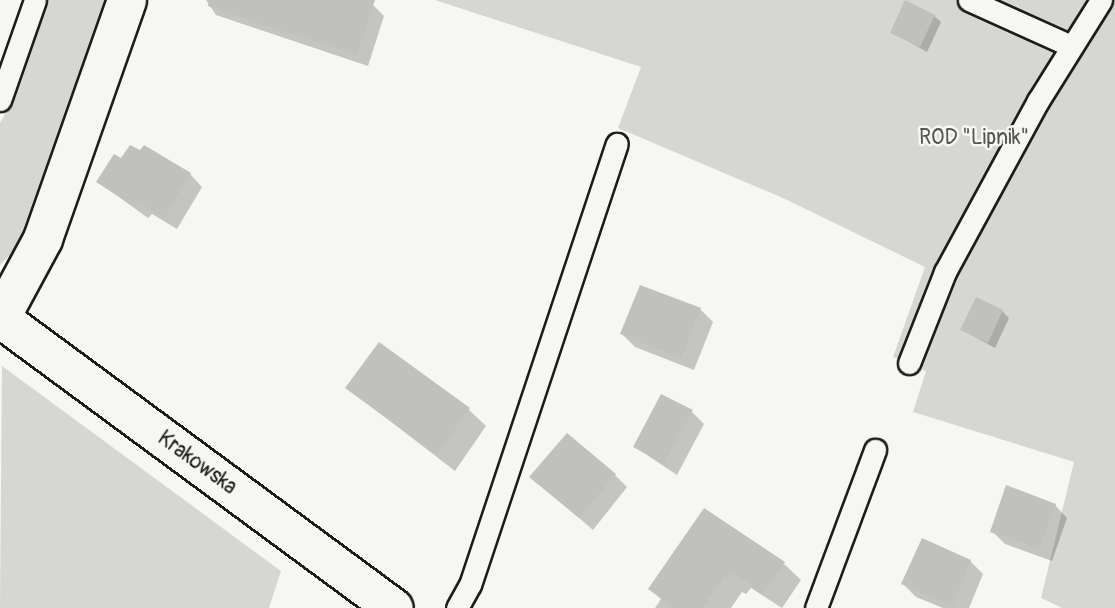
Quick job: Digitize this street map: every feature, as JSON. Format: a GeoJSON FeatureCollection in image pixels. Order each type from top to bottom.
{"type":"FeatureCollection","features":[{"type":"Feature","properties":{"kind":"main road"},"geometry":{"type":"LineString","coordinates":[[0,318],[43,239],[127,0]]}},
{"type":"Feature","properties":{"kind":"main road","name":"Krakowska"},"geometry":{"type":"LineString","coordinates":[[0,318],[394,608]]}},
{"type":"Feature","properties":{"kind":"lane"},"geometry":{"type":"LineString","coordinates":[[0,100],[35,0]]}},
{"type":"Feature","properties":{"kind":"lane"},"geometry":{"type":"LineString","coordinates":[[969,0],[1071,46]]}},
{"type":"Feature","properties":{"kind":"lane"},"geometry":{"type":"LineString","coordinates":[[909,363],[945,272],[1071,46],[1101,0]]}},
{"type":"Feature","properties":{"kind":"lane"},"geometry":{"type":"LineString","coordinates":[[457,608],[470,585],[617,144]]}},
{"type":"Feature","properties":{"kind":"lane"},"geometry":{"type":"LineString","coordinates":[[816,608],[875,450]]}},
{"type":"Feature","properties":{"kind":"green space"},"geometry":{"type":"Polygon","coordinates":[[[46,0],[115,0],[21,244],[0,265],[0,123],[15,96],[46,0]]]}},
{"type":"Feature","properties":{"kind":"green space","name":"ROD \"Lipnik\""},"geometry":{"type":"Polygon","coordinates":[[[435,0],[1115,0],[1115,608],[1062,608],[1041,598],[1074,462],[913,412],[926,371],[893,357],[925,267],[783,198],[618,128],[641,67],[435,0]]]}},
{"type":"Feature","properties":{"kind":"green space"},"geometry":{"type":"Polygon","coordinates":[[[2,366],[281,571],[269,608],[0,608],[2,366]]]}},
{"type":"Feature","properties":{"kind":"building"},"geometry":{"type":"Polygon","coordinates":[[[209,0],[375,0],[357,55],[208,6],[209,0]]]}},
{"type":"Feature","properties":{"kind":"building"},"geometry":{"type":"Polygon","coordinates":[[[905,0],[935,15],[920,47],[890,33],[905,0]]]}},
{"type":"Feature","properties":{"kind":"building"},"geometry":{"type":"Polygon","coordinates":[[[130,145],[140,150],[144,145],[191,173],[164,218],[138,202],[135,207],[96,182],[114,154],[121,158],[130,145]]]}},
{"type":"Feature","properties":{"kind":"building"},"geometry":{"type":"Polygon","coordinates":[[[640,285],[701,308],[681,358],[620,334],[640,285]]]}},
{"type":"Feature","properties":{"kind":"building"},"geometry":{"type":"Polygon","coordinates":[[[976,297],[1003,310],[988,343],[960,330],[976,297]]]}},
{"type":"Feature","properties":{"kind":"building"},"geometry":{"type":"Polygon","coordinates":[[[379,342],[470,408],[437,455],[345,388],[379,342]]]}},
{"type":"Feature","properties":{"kind":"building"},"geometry":{"type":"Polygon","coordinates":[[[661,394],[693,410],[664,464],[633,447],[661,394]]]}},
{"type":"Feature","properties":{"kind":"building"},"geometry":{"type":"Polygon","coordinates":[[[567,433],[616,474],[579,518],[529,477],[567,433]]]}},
{"type":"Feature","properties":{"kind":"building"},"geometry":{"type":"Polygon","coordinates":[[[1006,485],[1056,504],[1039,549],[990,532],[1006,485]]]}},
{"type":"Feature","properties":{"kind":"building"},"geometry":{"type":"Polygon","coordinates":[[[704,508],[785,562],[763,594],[733,572],[728,578],[724,576],[703,608],[674,608],[648,589],[704,508]]]}},
{"type":"Feature","properties":{"kind":"building"},"geometry":{"type":"Polygon","coordinates":[[[922,538],[971,560],[952,606],[901,584],[922,538]]]}}]}
